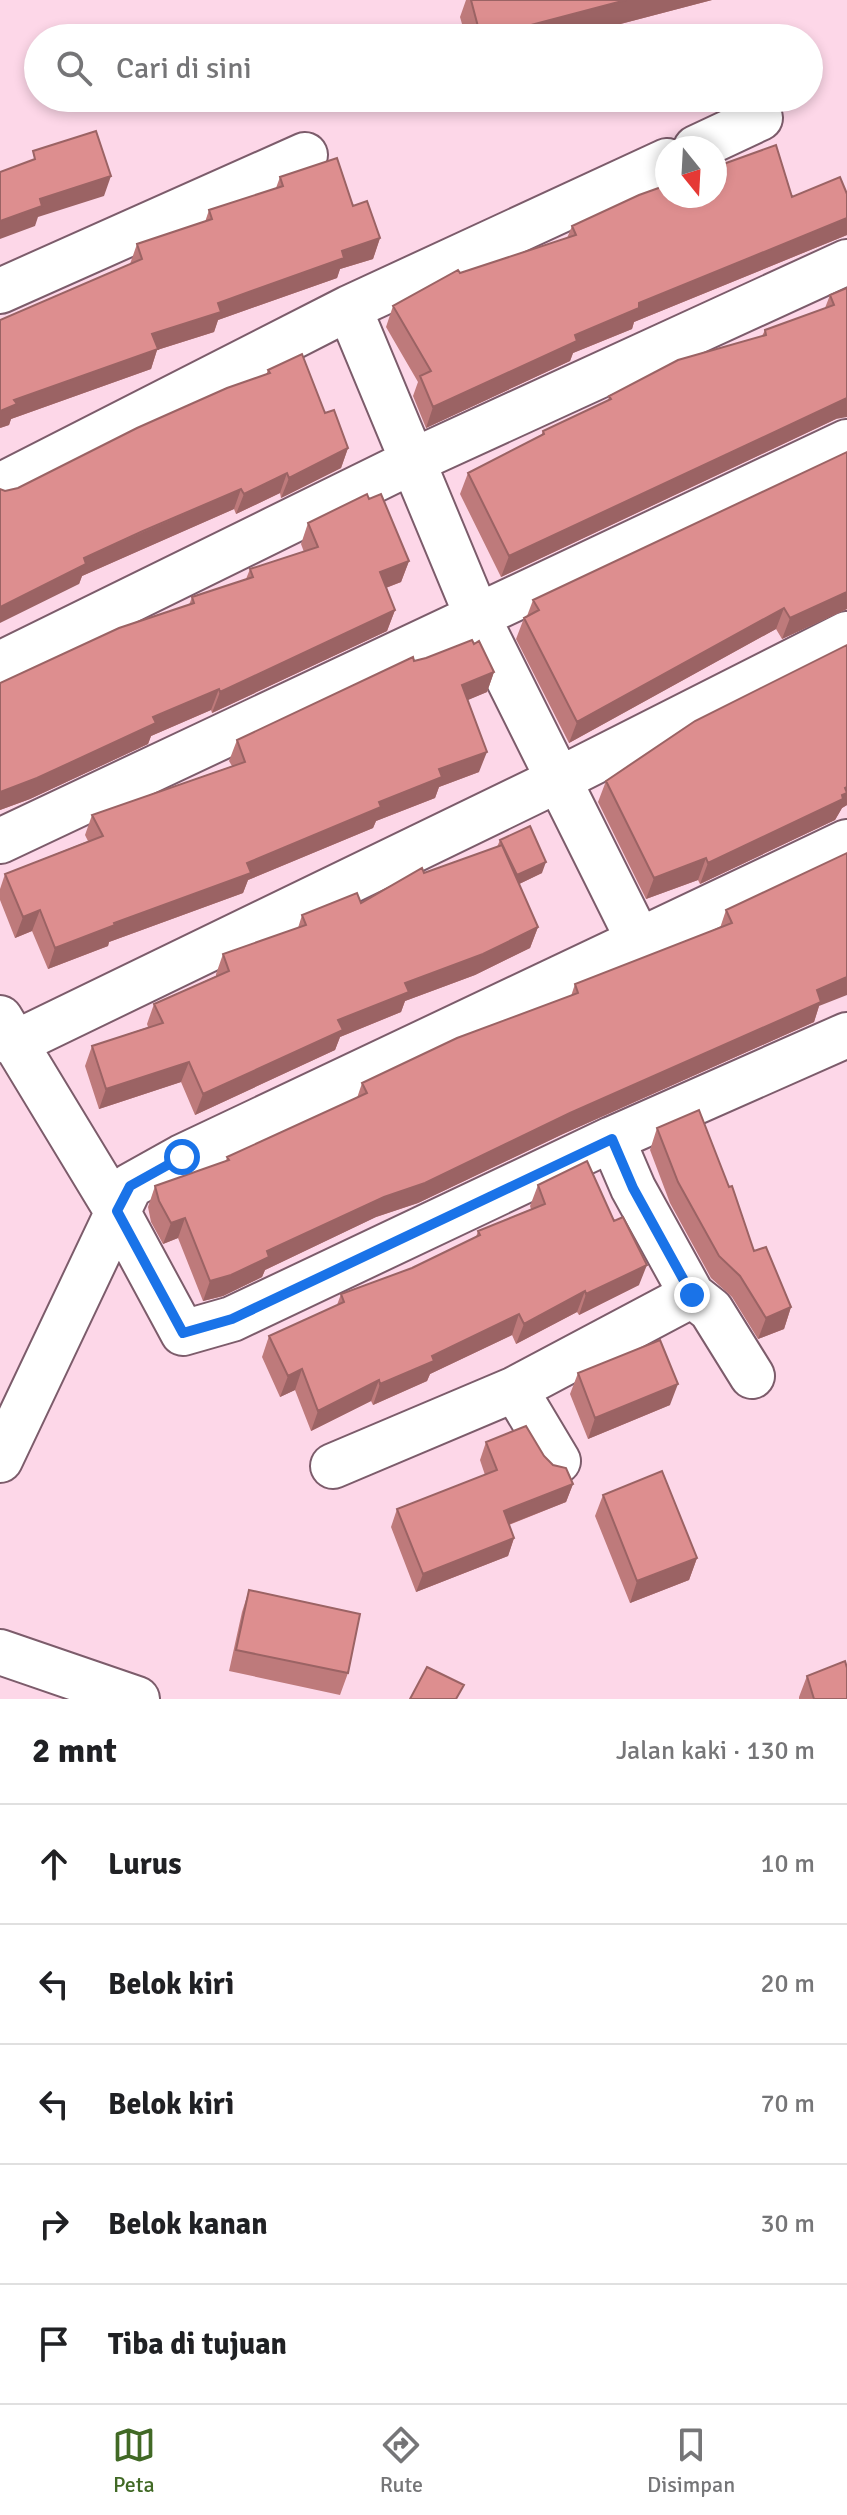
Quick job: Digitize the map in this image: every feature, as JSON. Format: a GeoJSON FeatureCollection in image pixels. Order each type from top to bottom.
{"type":"FeatureCollection","features":[{"type":"Feature","properties":{"kind":"street"},"geometry":{"type":"LineString","coordinates":[[722,136],[760,118]]}},
{"type":"Feature","properties":{"kind":"street"},"geometry":{"type":"LineString","coordinates":[[0,291],[305,155]]}},
{"type":"Feature","properties":{"kind":"street"},"geometry":{"type":"LineString","coordinates":[[0,486],[349,308],[655,167]]}},
{"type":"Feature","properties":{"kind":"street"},"geometry":{"type":"LineString","coordinates":[[0,664],[413,461],[847,262]]}},
{"type":"Feature","properties":{"kind":"street"},"geometry":{"type":"LineString","coordinates":[[349,308],[477,616],[639,941]]}},
{"type":"Feature","properties":{"kind":"street"},"geometry":{"type":"LineString","coordinates":[[0,841],[847,442]]}},
{"type":"Feature","properties":{"kind":"street"},"geometry":{"type":"LineString","coordinates":[[847,634],[560,779],[6,1031],[117,1211],[183,1333],[232,1319],[612,1139],[847,1035]]}},
{"type":"Feature","properties":{"kind":"street"},"geometry":{"type":"LineString","coordinates":[[0,1460],[130,1186],[182,1157],[847,842]]}},
{"type":"Feature","properties":{"kind":"street"},"geometry":{"type":"LineString","coordinates":[[612,1139],[633,1188],[692,1295],[711,1310],[752,1376]]}},
{"type":"Feature","properties":{"kind":"street"},"geometry":{"type":"LineString","coordinates":[[333,1466],[515,1389],[692,1295]]}},
{"type":"Feature","properties":{"kind":"street"},"geometry":{"type":"LineString","coordinates":[[515,1389],[558,1461]]}},
{"type":"Feature","properties":{"kind":"street"},"geometry":{"type":"LineString","coordinates":[[0,1652],[137,1699]]}},
{"type":"Feature","properties":{"kind":"building"},"geometry":{"type":"Polygon","coordinates":[[[471,0],[626,0],[534,24],[477,24],[471,0]]]}},
{"type":"Feature","properties":{"kind":"building"},"geometry":{"type":"Polygon","coordinates":[[[96,131],[111,176],[40,199],[42,206],[0,221],[0,172],[35,159],[33,151],[96,131]]]}},
{"type":"Feature","properties":{"kind":"building"},"geometry":{"type":"Polygon","coordinates":[[[776,145],[792,197],[840,177],[847,194],[847,218],[639,303],[639,308],[575,335],[577,341],[433,407],[420,376],[431,371],[393,306],[458,270],[460,273],[576,235],[572,226],[655,189],[655,208],[727,208],[727,163],[776,145]]]}},
{"type":"Feature","properties":{"kind":"building"},"geometry":{"type":"Polygon","coordinates":[[[337,158],[353,206],[367,201],[380,238],[342,251],[344,258],[218,303],[221,312],[152,334],[158,349],[14,400],[17,404],[0,411],[0,320],[142,259],[137,244],[212,219],[209,210],[283,186],[280,177],[337,158]]]}},
{"type":"Feature","properties":{"kind":"building"},"geometry":{"type":"Polygon","coordinates":[[[847,288],[847,398],[509,556],[468,473],[544,434],[543,431],[611,399],[609,396],[678,360],[766,335],[765,330],[834,305],[830,295],[847,288]]]}},
{"type":"Feature","properties":{"kind":"building"},"geometry":{"type":"Polygon","coordinates":[[[302,354],[325,413],[334,410],[348,448],[289,478],[287,473],[244,494],[241,489],[143,531],[84,558],[86,564],[0,607],[0,489],[18,488],[137,428],[227,388],[270,373],[268,370],[302,354]]]}},
{"type":"Feature","properties":{"kind":"building"},"geometry":{"type":"Polygon","coordinates":[[[847,452],[847,592],[790,618],[784,608],[577,722],[524,618],[539,610],[533,600],[847,452]]]}},
{"type":"Feature","properties":{"kind":"building"},"geometry":{"type":"Polygon","coordinates":[[[367,494],[369,499],[381,494],[409,561],[380,572],[395,610],[220,692],[219,689],[153,717],[156,723],[0,792],[0,683],[119,628],[194,603],[192,597],[253,577],[250,569],[318,547],[308,523],[367,494]]]}},
{"type":"Feature","properties":{"kind":"building"},"geometry":{"type":"Polygon","coordinates":[[[472,640],[474,644],[479,641],[494,672],[462,685],[487,752],[439,769],[442,777],[379,802],[381,807],[247,863],[251,873],[55,948],[40,910],[23,917],[5,874],[103,836],[92,815],[245,762],[237,740],[413,657],[414,661],[426,658],[472,640]]]}},
{"type":"Feature","properties":{"kind":"building"},"geometry":{"type":"Polygon","coordinates":[[[847,645],[847,793],[842,795],[843,799],[708,863],[706,858],[654,878],[606,781],[695,721],[847,645]]]}},
{"type":"Feature","properties":{"kind":"building"},"geometry":{"type":"Polygon","coordinates":[[[530,826],[546,862],[517,875],[500,840],[530,826]]]}},
{"type":"Feature","properties":{"kind":"building"},"geometry":{"type":"Polygon","coordinates":[[[502,845],[538,927],[483,954],[405,983],[409,992],[338,1020],[343,1030],[203,1094],[189,1062],[106,1089],[92,1046],[163,1023],[154,1004],[229,971],[223,954],[306,925],[302,915],[357,893],[361,903],[422,868],[424,873],[502,845]]]}},
{"type":"Feature","properties":{"kind":"building"},"geometry":{"type":"Polygon","coordinates":[[[847,853],[847,977],[817,990],[821,1002],[570,1113],[425,1183],[384,1197],[267,1251],[269,1257],[231,1275],[210,1281],[185,1218],[171,1223],[159,1201],[155,1186],[229,1160],[227,1157],[367,1093],[362,1083],[457,1038],[578,993],[575,984],[732,923],[726,910],[847,853]]]}},
{"type":"Feature","properties":{"kind":"building"},"geometry":{"type":"Polygon","coordinates":[[[699,1110],[729,1187],[732,1186],[754,1251],[766,1247],[791,1307],[766,1318],[740,1276],[719,1256],[678,1182],[657,1128],[699,1110]]]}},
{"type":"Feature","properties":{"kind":"building"},"geometry":{"type":"Polygon","coordinates":[[[587,1161],[614,1221],[623,1217],[647,1265],[586,1294],[585,1291],[524,1324],[519,1314],[432,1356],[434,1361],[380,1384],[379,1380],[318,1411],[302,1369],[288,1376],[269,1336],[344,1302],[341,1294],[412,1268],[480,1235],[478,1231],[545,1204],[538,1185],[587,1161]]]}},
{"type":"Feature","properties":{"kind":"building"},"geometry":{"type":"Polygon","coordinates":[[[660,1340],[678,1384],[595,1418],[578,1373],[660,1340]]]}},
{"type":"Feature","properties":{"kind":"building"},"geometry":{"type":"Polygon","coordinates":[[[526,1426],[544,1456],[553,1465],[566,1468],[573,1484],[504,1511],[514,1538],[423,1574],[397,1509],[497,1470],[486,1442],[526,1426]]]}},
{"type":"Feature","properties":{"kind":"building"},"geometry":{"type":"Polygon","coordinates":[[[662,1471],[697,1558],[637,1581],[603,1495],[662,1471]]]}},
{"type":"Feature","properties":{"kind":"building"},"geometry":{"type":"Polygon","coordinates":[[[249,1590],[360,1614],[348,1673],[236,1650],[249,1590]]]}},
{"type":"Feature","properties":{"kind":"building"},"geometry":{"type":"Polygon","coordinates":[[[845,1661],[847,1699],[814,1699],[807,1676],[845,1661]]]}},
{"type":"Feature","properties":{"kind":"building"},"geometry":{"type":"Polygon","coordinates":[[[427,1667],[464,1685],[456,1699],[410,1699],[427,1667]]]}},
{"type":"Feature","properties":{"kind":"route"},"geometry":{"type":"LineString","coordinates":[[182,1157],[130,1186],[117,1211],[183,1333],[232,1319],[612,1139],[633,1188],[692,1295]]}}]}
